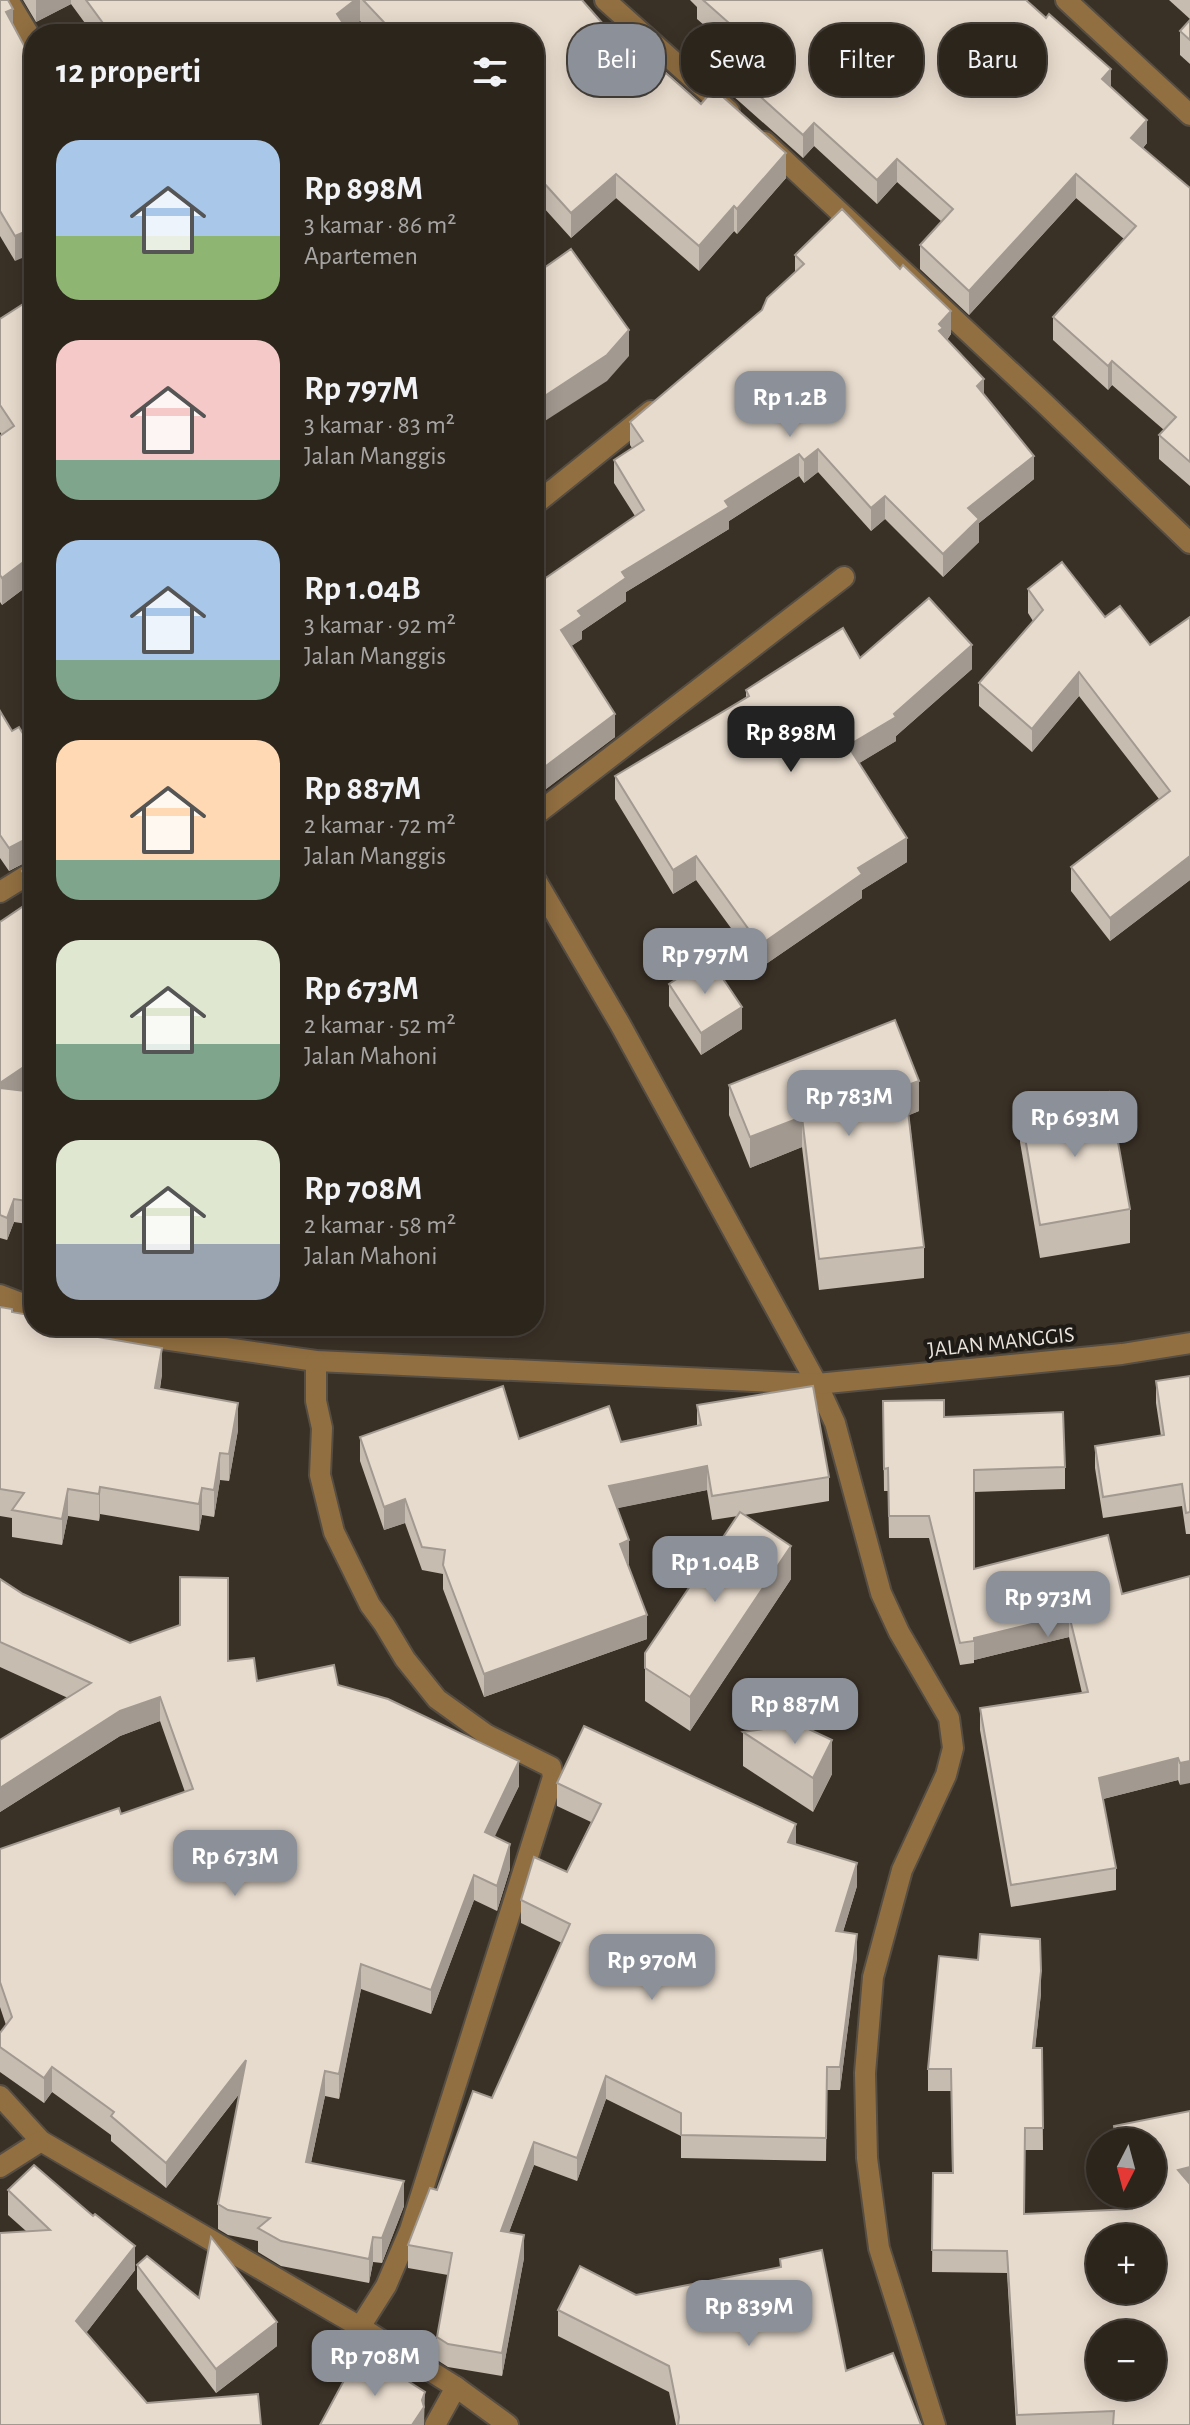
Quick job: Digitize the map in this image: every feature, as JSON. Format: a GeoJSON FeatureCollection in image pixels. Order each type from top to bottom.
{"type":"FeatureCollection","features":[{"type":"Feature","properties":{"kind":"street"},"geometry":{"type":"LineString","coordinates":[[8,0],[24,26]]}},
{"type":"Feature","properties":{"kind":"street"},"geometry":{"type":"LineString","coordinates":[[605,0],[808,180],[1190,543]]}},
{"type":"Feature","properties":{"kind":"street"},"geometry":{"type":"LineString","coordinates":[[1066,0],[1190,115]]}},
{"type":"Feature","properties":{"kind":"street"},"geometry":{"type":"LineString","coordinates":[[544,497],[669,396]]}},
{"type":"Feature","properties":{"kind":"street"},"geometry":{"type":"LineString","coordinates":[[544,808],[844,577]]}},
{"type":"Feature","properties":{"kind":"street"},"geometry":{"type":"LineString","coordinates":[[0,892],[24,877]]}},
{"type":"Feature","properties":{"kind":"street"},"geometry":{"type":"LineString","coordinates":[[544,894],[620,1024],[817,1384],[835,1423],[881,1593],[899,1632],[949,1718],[953,1748],[946,1775],[902,1870],[873,1977],[865,2073],[867,2158],[879,2248],[935,2425]]}},
{"type":"Feature","properties":{"kind":"street"},"geometry":{"type":"LineString","coordinates":[[0,1295],[24,1304]]}},
{"type":"Feature","properties":{"kind":"street","name":"JALAN MANGGIS"},"geometry":{"type":"LineString","coordinates":[[144,1336],[316,1361],[817,1384],[1122,1354],[1190,1343]]}},
{"type":"Feature","properties":{"kind":"street"},"geometry":{"type":"LineString","coordinates":[[316,1361],[316,1401],[322,1428],[320,1475],[334,1532],[370,1605],[405,1659],[437,1699],[487,1735],[551,1767],[553,1777],[410,2230],[386,2286],[360,2327]]}},
{"type":"Feature","properties":{"kind":"street"},"geometry":{"type":"LineString","coordinates":[[0,2096],[41,2141],[360,2327],[456,2387],[508,2425]]}},
{"type":"Feature","properties":{"kind":"street"},"geometry":{"type":"LineString","coordinates":[[0,2167],[41,2141]]}},
{"type":"Feature","properties":{"kind":"street"},"geometry":{"type":"LineString","coordinates":[[435,2425],[456,2387]]}},
{"type":"Feature","properties":{"kind":"building"},"geometry":{"type":"Polygon","coordinates":[[[0,0],[8,0],[13,9],[6,12],[24,45],[24,232],[15,236],[0,211],[0,0]]]}},
{"type":"Feature","properties":{"kind":"building"},"geometry":{"type":"Polygon","coordinates":[[[86,0],[355,0],[337,14],[344,24],[104,24],[86,0]]]}},
{"type":"Feature","properties":{"kind":"building"},"geometry":{"type":"Polygon","coordinates":[[[363,0],[582,0],[603,24],[568,24],[568,96],[665,96],[666,73],[681,86],[681,96],[692,96],[701,104],[708,96],[722,96],[786,153],[737,209],[734,206],[699,246],[616,174],[571,213],[544,183],[544,24],[386,24],[363,0]]]}},
{"type":"Feature","properties":{"kind":"building"},"geometry":{"type":"Polygon","coordinates":[[[703,0],[1026,0],[1046,18],[1049,14],[1111,69],[1102,79],[1147,120],[1131,138],[1190,188],[1190,462],[1159,435],[1176,417],[1112,361],[1108,366],[1053,317],[1136,226],[1076,174],[969,291],[920,245],[953,209],[897,159],[877,180],[814,123],[803,135],[760,96],[794,96],[794,24],[730,24],[703,0]]]}},
{"type":"Feature","properties":{"kind":"building"},"geometry":{"type":"Polygon","coordinates":[[[1190,20],[1190,40],[1180,31],[1190,20]]]}},
{"type":"Feature","properties":{"kind":"building"},"geometry":{"type":"Polygon","coordinates":[[[842,209],[900,269],[903,265],[951,311],[939,324],[943,328],[939,331],[984,379],[977,386],[1034,456],[968,508],[979,519],[943,554],[885,496],[871,508],[818,449],[804,460],[799,454],[725,501],[729,507],[622,572],[626,578],[578,611],[582,616],[561,630],[615,714],[544,767],[544,579],[644,510],[614,460],[643,441],[630,422],[762,310],[767,298],[804,264],[795,255],[842,209]]]}},
{"type":"Feature","properties":{"kind":"building"},"geometry":{"type":"Polygon","coordinates":[[[571,249],[629,330],[607,355],[544,396],[544,268],[571,249]]]}},
{"type":"Feature","properties":{"kind":"building"},"geometry":{"type":"Polygon","coordinates":[[[24,303],[24,562],[2,578],[0,436],[14,426],[0,405],[0,319],[24,303]]]}},
{"type":"Feature","properties":{"kind":"building"},"geometry":{"type":"Polygon","coordinates":[[[1062,562],[1105,617],[1120,606],[1150,645],[1190,617],[1190,856],[1110,918],[1071,867],[1170,791],[1079,672],[1032,729],[979,683],[1043,610],[1028,589],[1062,562]]]}},
{"type":"Feature","properties":{"kind":"building"},"geometry":{"type":"Polygon","coordinates":[[[929,598],[972,645],[894,714],[896,717],[851,744],[853,748],[850,749],[907,838],[858,868],[862,874],[760,945],[696,856],[673,870],[615,776],[749,696],[746,690],[843,628],[860,658],[929,598]]]}},
{"type":"Feature","properties":{"kind":"building"},"geometry":{"type":"Polygon","coordinates":[[[0,711],[12,731],[19,727],[24,735],[24,840],[9,848],[0,835],[0,711]]]}},
{"type":"Feature","properties":{"kind":"building"},"geometry":{"type":"Polygon","coordinates":[[[24,906],[24,1067],[0,1083],[0,922],[24,906]]]}},
{"type":"Feature","properties":{"kind":"building"},"geometry":{"type":"Polygon","coordinates":[[[709,958],[742,1007],[701,1033],[669,984],[709,958]]]}},
{"type":"Feature","properties":{"kind":"building"},"geometry":{"type":"Polygon","coordinates":[[[895,1020],[919,1081],[905,1086],[924,1247],[819,1259],[802,1117],[750,1137],[729,1085],[895,1020]]]}},
{"type":"Feature","properties":{"kind":"building"},"geometry":{"type":"Polygon","coordinates":[[[0,1088],[24,1091],[24,1200],[14,1199],[7,1218],[0,1215],[0,1088]]]}},
{"type":"Feature","properties":{"kind":"building"},"geometry":{"type":"Polygon","coordinates":[[[1109,1092],[1130,1209],[1040,1225],[1020,1108],[1109,1092]]]}},
{"type":"Feature","properties":{"kind":"building"},"geometry":{"type":"Polygon","coordinates":[[[0,1307],[24,1314],[24,1336],[92,1336],[162,1348],[155,1388],[238,1403],[229,1454],[220,1453],[214,1490],[202,1488],[199,1504],[100,1487],[99,1494],[68,1489],[62,1519],[12,1510],[24,1493],[0,1489],[0,1307]]]}},
{"type":"Feature","properties":{"kind":"building"},"geometry":{"type":"Polygon","coordinates":[[[1190,1376],[1190,1512],[1186,1513],[1182,1484],[1103,1497],[1095,1446],[1164,1435],[1156,1381],[1190,1376]]]}},
{"type":"Feature","properties":{"kind":"building"},"geometry":{"type":"Polygon","coordinates":[[[503,1386],[519,1439],[609,1406],[621,1442],[701,1425],[697,1405],[813,1386],[829,1477],[712,1496],[707,1466],[609,1486],[629,1540],[620,1544],[647,1615],[484,1674],[443,1565],[445,1550],[422,1547],[405,1499],[384,1507],[360,1437],[503,1386]]]}},
{"type":"Feature","properties":{"kind":"building"},"geometry":{"type":"Polygon","coordinates":[[[944,1400],[944,1417],[1063,1412],[1065,1467],[974,1470],[974,1569],[1108,1535],[1122,1594],[1190,1576],[1190,1761],[1180,1763],[1178,1758],[1099,1778],[1116,1868],[1011,1885],[980,1708],[1088,1692],[1069,1615],[960,1643],[929,1516],[889,1516],[888,1468],[884,1469],[883,1401],[944,1400]]]}},
{"type":"Feature","properties":{"kind":"building"},"geometry":{"type":"Polygon","coordinates":[[[740,1512],[791,1546],[690,1697],[645,1668],[645,1653],[740,1512]]]}},
{"type":"Feature","properties":{"kind":"building"},"geometry":{"type":"Polygon","coordinates":[[[180,1577],[228,1578],[228,1661],[254,1658],[257,1681],[334,1665],[338,1685],[388,1699],[519,1761],[485,1832],[510,1844],[497,1886],[474,1875],[431,1990],[361,1964],[339,2074],[325,2071],[306,2162],[404,2181],[382,2238],[373,2237],[369,2259],[281,2241],[258,2228],[270,2218],[228,2210],[218,2204],[246,2060],[166,2163],[111,2116],[114,2112],[52,2067],[44,2078],[0,2047],[0,2033],[12,2017],[0,1982],[0,1849],[119,1808],[121,1814],[193,1789],[160,1697],[120,1711],[0,1788],[0,1740],[91,1683],[0,1642],[0,1579],[23,1594],[130,1643],[180,1625],[180,1577]]]}},
{"type":"Feature","properties":{"kind":"building"},"geometry":{"type":"Polygon","coordinates":[[[798,1724],[832,1740],[813,1778],[743,1732],[798,1724]]]}},
{"type":"Feature","properties":{"kind":"building"},"geometry":{"type":"Polygon","coordinates":[[[584,1726],[796,1824],[788,1842],[857,1863],[836,1931],[857,1934],[840,2067],[827,2067],[826,2138],[681,2135],[681,2113],[606,2076],[577,2158],[534,2142],[501,2231],[524,2235],[502,2353],[448,2344],[437,2337],[452,2253],[408,2245],[430,2188],[437,2190],[473,2091],[492,2098],[570,1924],[521,1900],[534,1857],[567,1872],[601,1804],[557,1783],[584,1726]]]}},
{"type":"Feature","properties":{"kind":"building"},"geometry":{"type":"Polygon","coordinates":[[[980,1934],[1040,1939],[1041,1971],[1033,2048],[1042,2048],[1043,2128],[1025,2128],[1024,2214],[1166,2208],[1166,2128],[1114,2126],[1190,2111],[1190,2167],[1178,2170],[1190,2184],[1190,2425],[1113,2425],[1114,2411],[1017,2415],[1007,2251],[932,2250],[933,2173],[953,2173],[951,2069],[928,2069],[939,1956],[978,1960],[980,1934]]]}},
{"type":"Feature","properties":{"kind":"building"},"geometry":{"type":"Polygon","coordinates":[[[34,2165],[93,2216],[95,2214],[135,2246],[76,2321],[147,2403],[258,2394],[261,2425],[0,2425],[0,2233],[50,2230],[8,2190],[34,2165]]]}},
{"type":"Feature","properties":{"kind":"building"},"geometry":{"type":"Polygon","coordinates":[[[211,2237],[277,2322],[216,2369],[137,2265],[147,2256],[199,2298],[211,2237]]]}},
{"type":"Feature","properties":{"kind":"building"},"geometry":{"type":"Polygon","coordinates":[[[822,2250],[846,2371],[893,2353],[921,2425],[678,2425],[669,2366],[558,2310],[580,2266],[636,2295],[781,2267],[780,2259],[822,2250]]]}},
{"type":"Feature","properties":{"kind":"building"},"geometry":{"type":"Polygon","coordinates":[[[364,2353],[425,2392],[422,2400],[424,2407],[412,2425],[320,2425],[348,2373],[364,2353]]]}}]}
